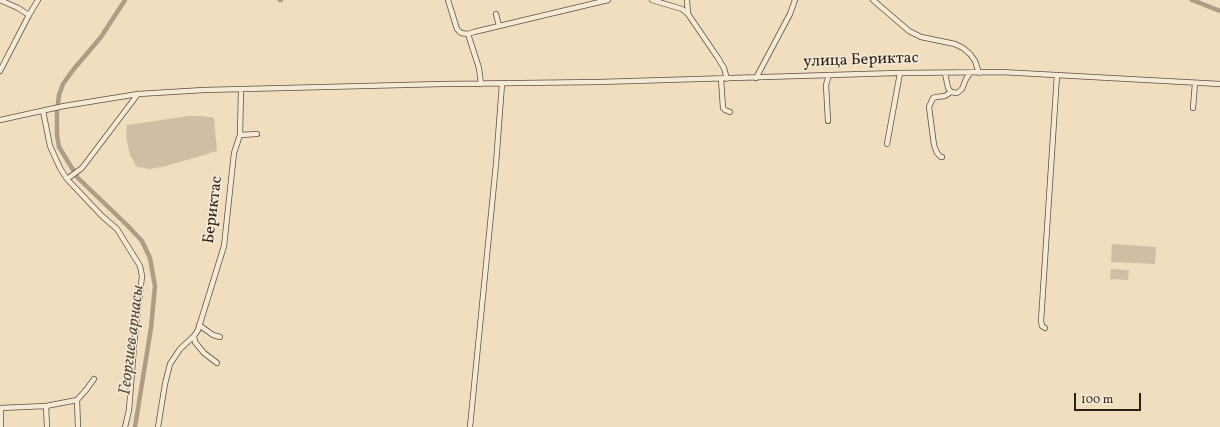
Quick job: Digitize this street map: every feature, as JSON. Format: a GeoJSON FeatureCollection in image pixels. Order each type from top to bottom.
{"type":"FeatureCollection","features":[{"type":"Feature","properties":{"kind":"street"},"geometry":{"type":"LineString","coordinates":[[0,0],[29,15]]}},
{"type":"Feature","properties":{"kind":"street"},"geometry":{"type":"LineString","coordinates":[[0,69],[2,61],[38,0]]}},
{"type":"Feature","properties":{"kind":"street"},"geometry":{"type":"LineString","coordinates":[[448,0],[457,29],[461,33],[468,34],[608,0]]}},
{"type":"Feature","properties":{"kind":"street"},"geometry":{"type":"LineString","coordinates":[[652,0],[682,9],[688,14],[718,58],[724,68],[727,79]]}},
{"type":"Feature","properties":{"kind":"street"},"geometry":{"type":"LineString","coordinates":[[687,0],[688,14]]}},
{"type":"Feature","properties":{"kind":"street"},"geometry":{"type":"LineString","coordinates":[[756,78],[790,14],[795,0]]}},
{"type":"Feature","properties":{"kind":"street"},"geometry":{"type":"LineString","coordinates":[[873,0],[909,31],[920,37],[955,44],[964,48],[975,61],[979,73]]}},
{"type":"Feature","properties":{"kind":"street"},"geometry":{"type":"LineString","coordinates":[[496,14],[498,26]]}},
{"type":"Feature","properties":{"kind":"street"},"geometry":{"type":"LineString","coordinates":[[468,34],[479,68],[481,84]]}},
{"type":"Feature","properties":{"kind":"street","name":"улица Бериктас"},"geometry":{"type":"LineString","coordinates":[[0,118],[138,94],[241,90],[727,79],[900,73],[1001,72],[1220,84]]}},
{"type":"Feature","properties":{"kind":"street"},"geometry":{"type":"LineString","coordinates":[[887,144],[900,73]]}},
{"type":"Feature","properties":{"kind":"street"},"geometry":{"type":"LineString","coordinates":[[945,73],[948,88],[951,92]]}},
{"type":"Feature","properties":{"kind":"street"},"geometry":{"type":"LineString","coordinates":[[942,157],[937,153],[934,145],[929,107],[933,98],[945,96],[951,92],[957,93],[962,89],[970,73]]}},
{"type":"Feature","properties":{"kind":"street"},"geometry":{"type":"LineString","coordinates":[[828,121],[826,85],[829,75]]}},
{"type":"Feature","properties":{"kind":"street"},"geometry":{"type":"LineString","coordinates":[[1046,328],[1042,326],[1040,321],[1057,75]]}},
{"type":"Feature","properties":{"kind":"street"},"geometry":{"type":"LineString","coordinates":[[721,79],[723,108],[730,112]]}},
{"type":"Feature","properties":{"kind":"street"},"geometry":{"type":"LineString","coordinates":[[1193,108],[1195,83]]}},
{"type":"Feature","properties":{"kind":"street"},"geometry":{"type":"LineString","coordinates":[[470,427],[496,164],[502,84]]}},
{"type":"Feature","properties":{"kind":"street","name":"Бериктас"},"geometry":{"type":"LineString","coordinates":[[158,427],[170,364],[180,349],[194,336],[198,328],[224,246],[234,153],[240,135],[241,90]]}},
{"type":"Feature","properties":{"kind":"street"},"geometry":{"type":"LineString","coordinates":[[68,178],[82,168],[138,94]]}},
{"type":"Feature","properties":{"kind":"street"},"geometry":{"type":"LineString","coordinates":[[45,110],[50,146],[68,178],[102,216],[116,229],[140,266],[142,276],[134,346],[129,410],[125,427]]}},
{"type":"Feature","properties":{"kind":"street"},"geometry":{"type":"LineString","coordinates":[[240,135],[257,134]]}},
{"type":"Feature","properties":{"kind":"street"},"geometry":{"type":"LineString","coordinates":[[198,328],[220,337]]}},
{"type":"Feature","properties":{"kind":"street"},"geometry":{"type":"LineString","coordinates":[[194,336],[195,342],[204,353],[217,363]]}},
{"type":"Feature","properties":{"kind":"street"},"geometry":{"type":"LineString","coordinates":[[1,427],[1,408],[46,406],[77,400],[94,379]]}},
{"type":"Feature","properties":{"kind":"street"},"geometry":{"type":"LineString","coordinates":[[77,400],[78,427]]}},
{"type":"Feature","properties":{"kind":"street"},"geometry":{"type":"LineString","coordinates":[[46,406],[47,427]]}},
{"type":"Feature","properties":{"kind":"shaded area"},"geometry":{"type":"Polygon","coordinates":[[[189,116],[214,118],[217,151],[166,166],[150,169],[137,167],[130,155],[126,136],[127,125],[189,116]]]}},
{"type":"Feature","properties":{"kind":"shaded area"},"geometry":{"type":"Polygon","coordinates":[[[1112,244],[1156,247],[1155,264],[1111,262],[1112,244]]]}},
{"type":"Feature","properties":{"kind":"shaded area"},"geometry":{"type":"Polygon","coordinates":[[[1111,269],[1129,270],[1128,280],[1110,279],[1111,269]]]}},
{"type":"Feature","properties":{"kind":"waterway","name":"Георгиев арнасы"},"geometry":{"type":"LineString","coordinates":[[125,0],[101,37],[63,84],[59,95],[57,111],[57,135],[59,147],[78,178],[142,241],[150,258],[155,286],[151,328],[135,427]]}},
{"type":"Feature","properties":{"kind":"waterway"},"geometry":{"type":"LineString","coordinates":[[1192,0],[1220,11]]}}]}
